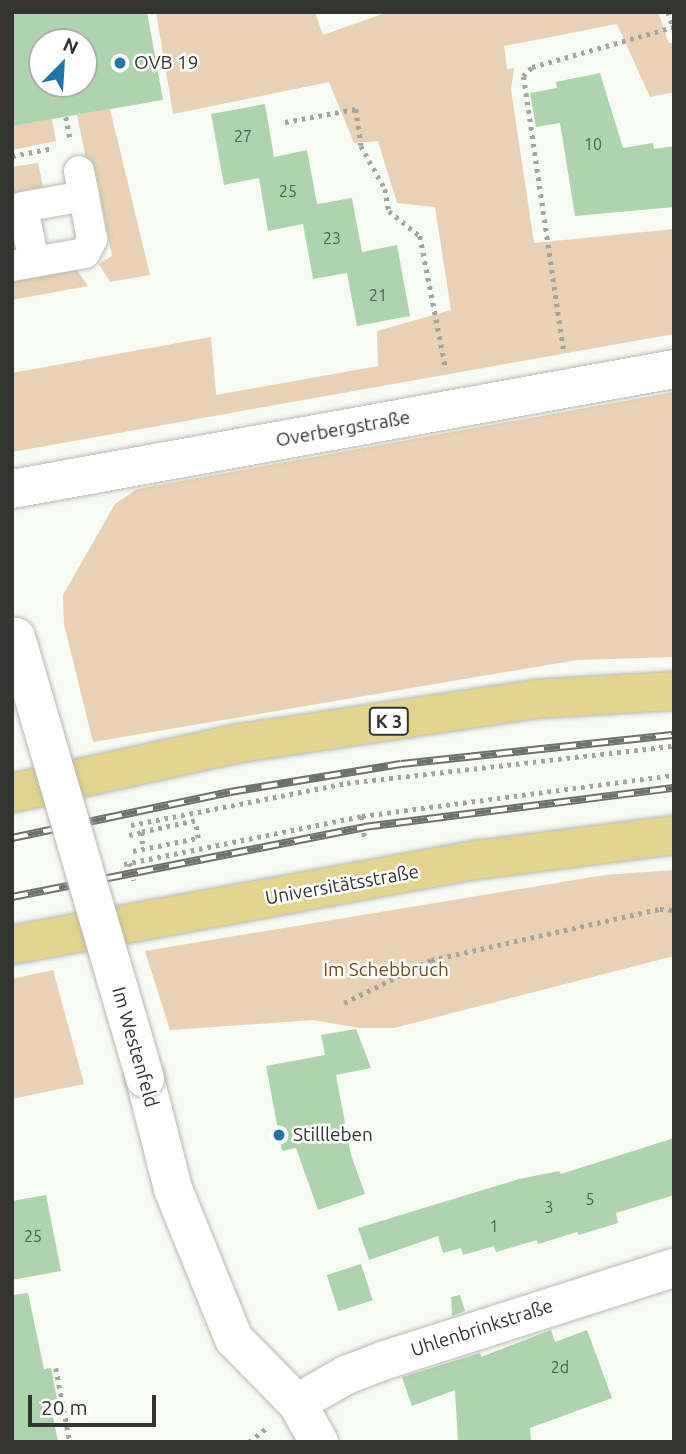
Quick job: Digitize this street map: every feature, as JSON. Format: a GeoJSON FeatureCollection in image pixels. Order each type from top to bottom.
{"type":"FeatureCollection","features":[{"type":"Feature","properties":{"kind":"highway","name":"K 3"},"geometry":{"type":"LineString","coordinates":[[12,793],[235,744],[535,699],[674,691]]}},
{"type":"Feature","properties":{"kind":"highway","name":"Universitätsstraße"},"geometry":{"type":"LineString","coordinates":[[12,945],[477,860],[674,835]]}},
{"type":"Feature","properties":{"kind":"street"},"geometry":{"type":"LineString","coordinates":[[81,183],[92,239],[85,253],[23,264],[23,207],[81,183]]}},
{"type":"Feature","properties":{"kind":"street","name":"Overbergstraße"},"geometry":{"type":"LineString","coordinates":[[12,489],[674,369]]}},
{"type":"Feature","properties":{"kind":"street","name":"Im Westenfeld"},"geometry":{"type":"LineString","coordinates":[[14,629],[145,1079],[177,1200],[234,1339],[297,1403],[319,1442]]}},
{"type":"Feature","properties":{"kind":"street","name":"Uhlenbrinkstraße"},"geometry":{"type":"LineString","coordinates":[[297,1403],[346,1375],[385,1360],[674,1268]]}},
{"type":"Feature","properties":{"kind":"path"},"geometry":{"type":"LineString","coordinates":[[569,388],[535,174],[523,76],[531,67],[673,27],[668,12]]}},
{"type":"Feature","properties":{"kind":"path"},"geometry":{"type":"LineString","coordinates":[[285,122],[356,109],[362,146],[385,190],[389,211],[421,236],[445,365]]}},
{"type":"Feature","properties":{"kind":"path"},"geometry":{"type":"LineString","coordinates":[[131,825],[359,781],[674,746]]}},
{"type":"Feature","properties":{"kind":"path"},"geometry":{"type":"LineString","coordinates":[[135,881],[130,863],[362,816],[674,775]]}},
{"type":"Feature","properties":{"kind":"path"},"geometry":{"type":"LineString","coordinates":[[362,816],[365,839]]}},
{"type":"Feature","properties":{"kind":"path"},"geometry":{"type":"LineString","coordinates":[[129,835],[195,821],[198,838],[133,851]]}},
{"type":"Feature","properties":{"kind":"path"},"geometry":{"type":"LineString","coordinates":[[121,852],[145,847],[142,832]]}},
{"type":"Feature","properties":{"kind":"path"},"geometry":{"type":"LineString","coordinates":[[344,1003],[431,960],[660,909],[674,910]]}},
{"type":"Feature","properties":{"kind":"path"},"geometry":{"type":"LineString","coordinates":[[56,1368],[70,1442]]}},
{"type":"Feature","properties":{"kind":"green space"},"geometry":{"type":"Polygon","coordinates":[[[156,12],[315,12],[323,35],[388,12],[658,12],[669,43],[674,43],[674,92],[650,97],[617,24],[504,46],[507,69],[514,68],[511,90],[534,243],[674,229],[674,334],[12,452],[12,373],[211,337],[216,395],[378,366],[377,331],[451,310],[435,207],[397,203],[378,141],[354,143],[329,82],[173,114],[156,12]]]}},
{"type":"Feature","properties":{"kind":"green space"},"geometry":{"type":"Polygon","coordinates":[[[110,109],[150,275],[110,282],[99,264],[112,256],[96,174],[88,169],[77,115],[110,109]]]}},
{"type":"Feature","properties":{"kind":"green space"},"geometry":{"type":"Polygon","coordinates":[[[52,119],[56,141],[12,150],[12,126],[52,119]]]}},
{"type":"Feature","properties":{"kind":"green space"},"geometry":{"type":"Polygon","coordinates":[[[38,163],[43,187],[12,193],[12,167],[38,163]]]}},
{"type":"Feature","properties":{"kind":"green space"},"geometry":{"type":"Polygon","coordinates":[[[77,270],[88,286],[12,300],[12,282],[77,270]]]}},
{"type":"Feature","properties":{"kind":"green space"},"geometry":{"type":"Polygon","coordinates":[[[674,392],[674,657],[577,660],[93,742],[64,624],[63,595],[115,504],[137,489],[674,392]]]}},
{"type":"Feature","properties":{"kind":"green space","name":"Im Schebbruch"},"geometry":{"type":"Polygon","coordinates":[[[674,870],[674,956],[394,1028],[360,1028],[313,1020],[170,1030],[145,951],[604,875],[674,870]]]}},
{"type":"Feature","properties":{"kind":"green space"},"geometry":{"type":"Polygon","coordinates":[[[53,970],[84,1084],[12,1099],[12,979],[53,970]]]}},
{"type":"Feature","properties":{"kind":"building","name":"OVB 19"},"geometry":{"type":"Polygon","coordinates":[[[12,12],[147,12],[163,100],[12,126],[12,12]]]}},
{"type":"Feature","properties":{"kind":"building"},"geometry":{"type":"Polygon","coordinates":[[[600,73],[623,148],[653,143],[654,149],[674,146],[674,207],[575,216],[560,123],[536,127],[530,93],[557,88],[556,82],[600,73]]]}},
{"type":"Feature","properties":{"kind":"building"},"geometry":{"type":"Polygon","coordinates":[[[265,104],[274,157],[307,150],[317,204],[352,198],[362,252],[397,245],[410,316],[357,326],[347,273],[313,279],[303,224],[268,231],[259,178],[224,185],[211,114],[265,104]]]}},
{"type":"Feature","properties":{"kind":"building"},"geometry":{"type":"Polygon","coordinates":[[[356,1029],[371,1068],[336,1075],[351,1155],[365,1194],[318,1210],[296,1148],[282,1151],[266,1066],[325,1055],[321,1035],[356,1029]]]}},
{"type":"Feature","properties":{"kind":"building"},"geometry":{"type":"Polygon","coordinates":[[[674,1138],[674,1195],[616,1213],[618,1223],[579,1235],[577,1232],[538,1244],[537,1240],[496,1252],[494,1246],[463,1255],[461,1248],[443,1253],[438,1236],[369,1260],[358,1228],[519,1179],[559,1171],[561,1174],[674,1138]]]}},
{"type":"Feature","properties":{"kind":"building"},"geometry":{"type":"Polygon","coordinates":[[[46,1195],[61,1271],[12,1280],[12,1201],[46,1195]]]}},
{"type":"Feature","properties":{"kind":"building"},"geometry":{"type":"Polygon","coordinates":[[[361,1264],[373,1300],[339,1311],[327,1275],[361,1264]]]}},
{"type":"Feature","properties":{"kind":"building"},"geometry":{"type":"Polygon","coordinates":[[[28,1293],[44,1369],[51,1368],[57,1399],[50,1401],[58,1442],[12,1442],[12,1295],[28,1293]]]}},
{"type":"Feature","properties":{"kind":"building"},"geometry":{"type":"Polygon","coordinates":[[[460,1295],[465,1311],[452,1316],[451,1297],[460,1295]]]}},
{"type":"Feature","properties":{"kind":"building"},"geometry":{"type":"Polygon","coordinates":[[[551,1330],[555,1342],[587,1330],[612,1398],[530,1428],[531,1442],[458,1442],[455,1390],[412,1406],[402,1377],[480,1353],[481,1357],[551,1330]]]}},
{"type":"Feature","properties":{"kind":"railway"},"geometry":{"type":"LineString","coordinates":[[12,838],[230,792],[401,764],[674,735]]}},
{"type":"Feature","properties":{"kind":"railway"},"geometry":{"type":"LineString","coordinates":[[12,897],[364,827],[674,788]]}},
{"type":"Feature","properties":{"kind":"place","name":"OVB 19"},"geometry":{"type":"Point","coordinates":[120,63]}},
{"type":"Feature","properties":{"kind":"place","name":"Stillleben"},"geometry":{"type":"Point","coordinates":[279,1135]}}]}
